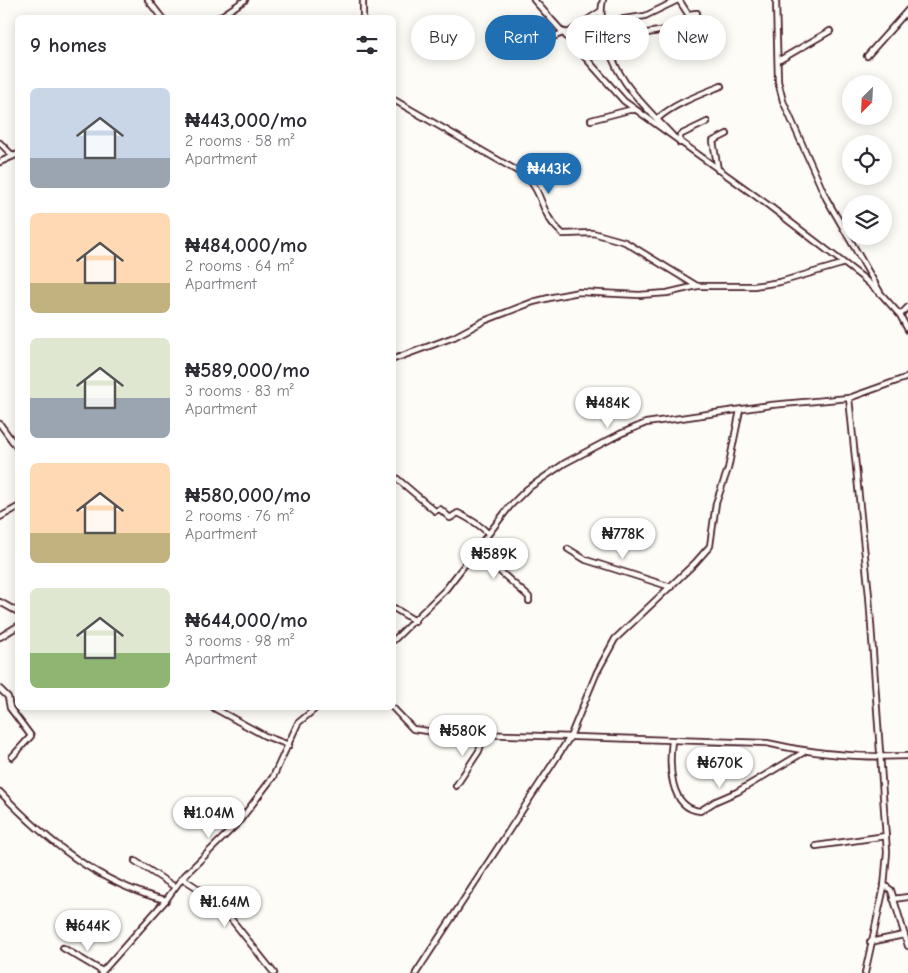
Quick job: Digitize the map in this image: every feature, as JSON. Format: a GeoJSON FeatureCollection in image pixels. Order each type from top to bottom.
{"type":"FeatureCollection","features":[{"type":"Feature","properties":{"kind":"street"},"geometry":{"type":"LineString","coordinates":[[148,0],[160,15]]}},
{"type":"Feature","properties":{"kind":"street"},"geometry":{"type":"LineString","coordinates":[[222,15],[245,0]]}},
{"type":"Feature","properties":{"kind":"street"},"geometry":{"type":"LineString","coordinates":[[363,0],[363,15]]}},
{"type":"Feature","properties":{"kind":"street"},"geometry":{"type":"LineString","coordinates":[[534,0],[565,33],[614,92],[635,111],[768,205],[882,295],[900,315],[908,330]]}},
{"type":"Feature","properties":{"kind":"street"},"geometry":{"type":"LineString","coordinates":[[601,15],[600,11],[603,0]]}},
{"type":"Feature","properties":{"kind":"street"},"geometry":{"type":"LineString","coordinates":[[647,15],[678,0],[688,14],[697,13]]}},
{"type":"Feature","properties":{"kind":"street"},"geometry":{"type":"LineString","coordinates":[[776,0],[778,81],[782,101],[826,198],[882,295]]}},
{"type":"Feature","properties":{"kind":"street"},"geometry":{"type":"LineString","coordinates":[[867,56],[880,44],[902,14],[908,10]]}},
{"type":"Feature","properties":{"kind":"street"},"geometry":{"type":"LineString","coordinates":[[556,36],[565,33],[600,11]]}},
{"type":"Feature","properties":{"kind":"street"},"geometry":{"type":"LineString","coordinates":[[778,62],[830,31]]}},
{"type":"Feature","properties":{"kind":"street"},"geometry":{"type":"LineString","coordinates":[[614,60],[632,94],[677,142]]}},
{"type":"Feature","properties":{"kind":"street"},"geometry":{"type":"LineString","coordinates":[[657,119],[664,113],[721,86]]}},
{"type":"Feature","properties":{"kind":"street"},"geometry":{"type":"LineString","coordinates":[[396,101],[526,176],[535,187],[548,219],[563,234],[593,233],[625,242],[697,286]]}},
{"type":"Feature","properties":{"kind":"street"},"geometry":{"type":"LineString","coordinates":[[592,120],[629,110],[635,111]]}},
{"type":"Feature","properties":{"kind":"street"},"geometry":{"type":"LineString","coordinates":[[677,142],[680,135],[707,122]]}},
{"type":"Feature","properties":{"kind":"street"},"geometry":{"type":"LineString","coordinates":[[718,170],[713,141],[727,134]]}},
{"type":"Feature","properties":{"kind":"street"},"geometry":{"type":"LineString","coordinates":[[0,143],[15,155],[0,162]]}},
{"type":"Feature","properties":{"kind":"street"},"geometry":{"type":"LineString","coordinates":[[396,358],[454,338],[484,321],[546,299],[586,292],[648,294],[697,286],[754,286],[780,282],[842,264]]}},
{"type":"Feature","properties":{"kind":"street"},"geometry":{"type":"LineString","coordinates":[[900,315],[908,307]]}},
{"type":"Feature","properties":{"kind":"street"},"geometry":{"type":"LineString","coordinates":[[396,638],[446,589],[488,533],[527,489],[565,462],[646,423],[849,398],[908,377]]}},
{"type":"Feature","properties":{"kind":"street"},"geometry":{"type":"LineString","coordinates":[[849,398],[869,596],[886,836],[884,885],[870,942],[865,973]]}},
{"type":"Feature","properties":{"kind":"street"},"geometry":{"type":"LineString","coordinates":[[416,973],[570,737],[597,672],[615,639],[671,587],[710,546],[716,503],[730,462],[740,410]]}},
{"type":"Feature","properties":{"kind":"street"},"geometry":{"type":"LineString","coordinates":[[0,424],[15,445]]}},
{"type":"Feature","properties":{"kind":"street"},"geometry":{"type":"LineString","coordinates":[[396,478],[435,511],[440,509],[450,518],[458,513],[468,521],[479,524],[488,533]]}},
{"type":"Feature","properties":{"kind":"street"},"geometry":{"type":"LineString","coordinates":[[0,517],[15,509]]}},
{"type":"Feature","properties":{"kind":"street"},"geometry":{"type":"LineString","coordinates":[[568,549],[586,560],[671,587]]}},
{"type":"Feature","properties":{"kind":"street"},"geometry":{"type":"LineString","coordinates":[[472,553],[520,589],[529,597],[529,601]]}},
{"type":"Feature","properties":{"kind":"street"},"geometry":{"type":"LineString","coordinates":[[0,602],[15,610]]}},
{"type":"Feature","properties":{"kind":"street"},"geometry":{"type":"LineString","coordinates":[[396,609],[415,621]]}},
{"type":"Feature","properties":{"kind":"street"},"geometry":{"type":"LineString","coordinates":[[0,637],[15,628]]}},
{"type":"Feature","properties":{"kind":"street"},"geometry":{"type":"LineString","coordinates":[[0,689],[8,697],[10,708],[31,736],[12,758]]}},
{"type":"Feature","properties":{"kind":"street"},"geometry":{"type":"LineString","coordinates":[[218,710],[265,736],[289,745]]}},
{"type":"Feature","properties":{"kind":"street"},"geometry":{"type":"LineString","coordinates":[[63,948],[101,972],[166,900],[182,878],[224,838],[251,806],[273,777],[298,723],[314,710]]}},
{"type":"Feature","properties":{"kind":"street"},"geometry":{"type":"LineString","coordinates":[[395,710],[413,729],[442,733],[767,743],[804,752],[880,757],[908,756]]}},
{"type":"Feature","properties":{"kind":"street"},"geometry":{"type":"LineString","coordinates":[[456,786],[479,751],[485,733]]}},
{"type":"Feature","properties":{"kind":"street"},"geometry":{"type":"LineString","coordinates":[[672,741],[671,778],[681,800],[688,808],[700,811],[716,801],[737,792],[804,752]]}},
{"type":"Feature","properties":{"kind":"street"},"geometry":{"type":"LineString","coordinates":[[0,792],[50,841],[86,865],[139,893],[166,900]]}},
{"type":"Feature","properties":{"kind":"street"},"geometry":{"type":"LineString","coordinates":[[816,846],[886,836]]}},
{"type":"Feature","properties":{"kind":"street"},"geometry":{"type":"LineString","coordinates":[[135,861],[175,888]]}},
{"type":"Feature","properties":{"kind":"street"},"geometry":{"type":"LineString","coordinates":[[182,878],[216,900],[274,973]]}},
{"type":"Feature","properties":{"kind":"street"},"geometry":{"type":"LineString","coordinates":[[884,885],[891,890],[908,946]]}},
{"type":"Feature","properties":{"kind":"street"},"geometry":{"type":"LineString","coordinates":[[894,899],[908,897]]}},
{"type":"Feature","properties":{"kind":"street"},"geometry":{"type":"LineString","coordinates":[[870,942],[904,934]]}}]}
